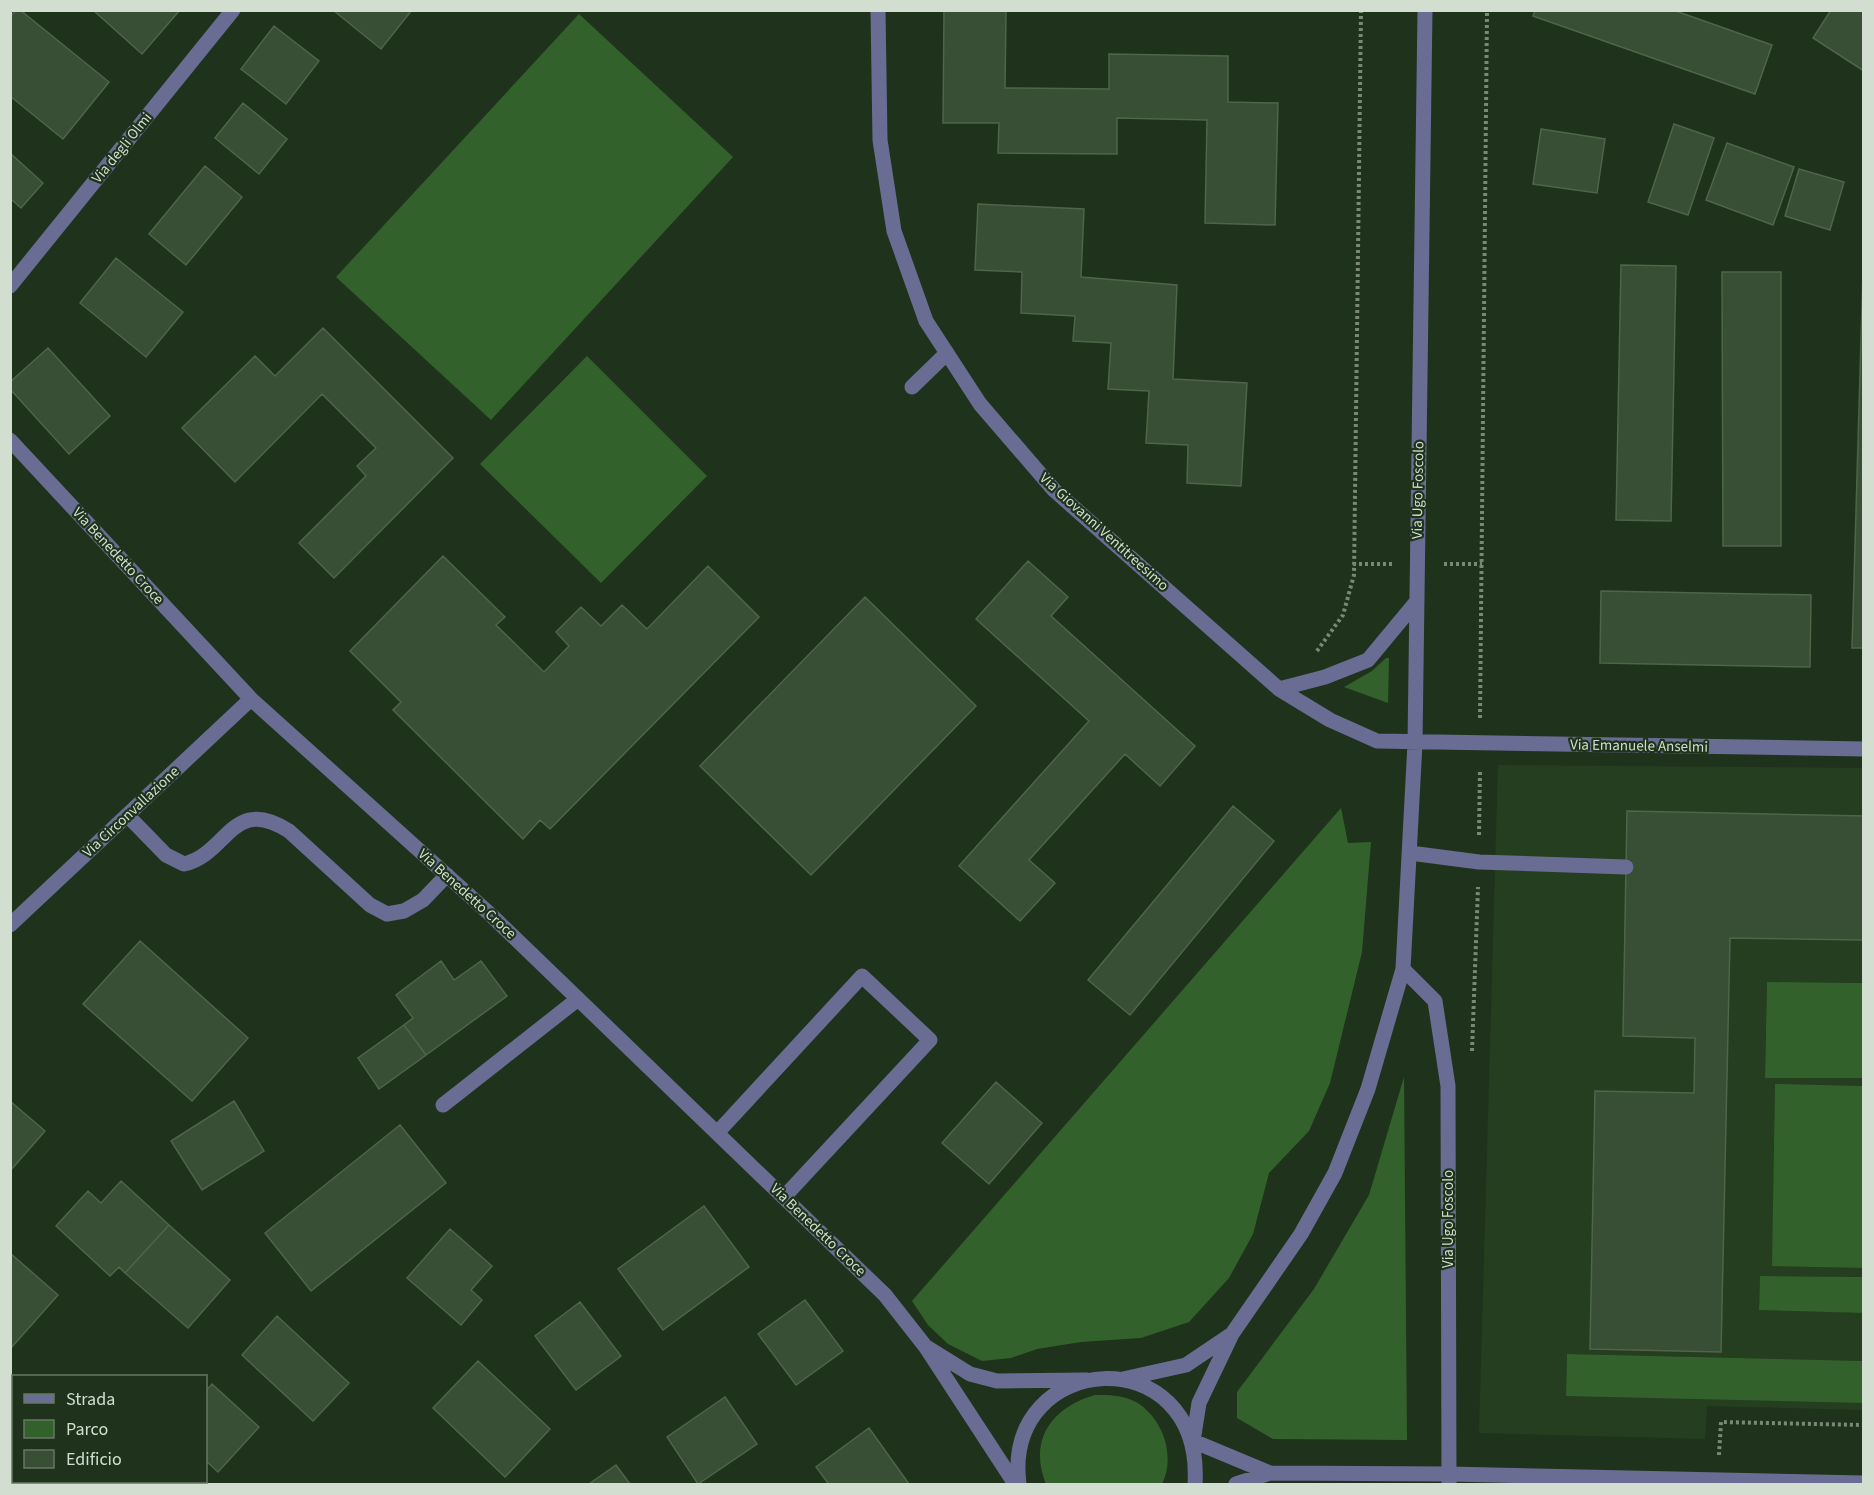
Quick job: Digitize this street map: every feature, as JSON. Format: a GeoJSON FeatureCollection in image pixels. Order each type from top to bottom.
{"type":"FeatureCollection","features":[{"type":"Feature","properties":{"kind":"street","name":"Via degli Olmi"},"geometry":{"type":"LineString","coordinates":[[10,286],[233,10]]}},
{"type":"Feature","properties":{"kind":"street","name":"Via Giovanni Ventitreesimo"},"geometry":{"type":"LineString","coordinates":[[878,10],[880,140],[894,231],[926,321],[980,405],[1054,490],[1279,689],[1330,720],[1377,741],[1415,743]]}},
{"type":"Feature","properties":{"kind":"street","name":"Via Ugo Foscolo"},"geometry":{"type":"LineString","coordinates":[[1193,1441],[1199,1403],[1232,1334],[1301,1234],[1335,1173],[1368,1089],[1403,969],[1415,743],[1425,10]]}},
{"type":"Feature","properties":{"kind":"street"},"geometry":{"type":"LineString","coordinates":[[912,387],[947,352]]}},
{"type":"Feature","properties":{"kind":"street","name":"Via Benedetto Croce"},"geometry":{"type":"LineString","coordinates":[[10,440],[251,699],[447,875],[885,1295],[925,1346],[1017,1485]]}},
{"type":"Feature","properties":{"kind":"street"},"geometry":{"type":"LineString","coordinates":[[1279,689],[1325,677],[1368,660],[1417,601]]}},
{"type":"Feature","properties":{"kind":"street","name":"Via Circonvallazione"},"geometry":{"type":"LineString","coordinates":[[10,925],[251,699]]}},
{"type":"Feature","properties":{"kind":"street","name":"Via Emanuele Anselmi"},"geometry":{"type":"LineString","coordinates":[[1415,743],[1863,749]]}},
{"type":"Feature","properties":{"kind":"street"},"geometry":{"type":"LineString","coordinates":[[127,815],[166,855],[184,864],[195,862],[234,825],[259,818],[273,821],[289,831],[370,905],[387,914],[404,911],[423,900],[447,875]]}},
{"type":"Feature","properties":{"kind":"street"},"geometry":{"type":"LineString","coordinates":[[1410,853],[1479,862],[1626,867]]}},
{"type":"Feature","properties":{"kind":"street","name":"Via Ugo Foscolo"},"geometry":{"type":"LineString","coordinates":[[1403,969],[1435,1001],[1448,1086],[1449,1479]]}},
{"type":"Feature","properties":{"kind":"street"},"geometry":{"type":"LineString","coordinates":[[717,1133],[862,976],[930,1040],[784,1197]]}},
{"type":"Feature","properties":{"kind":"street"},"geometry":{"type":"LineString","coordinates":[[443,1105],[578,999]]}},
{"type":"Feature","properties":{"kind":"street","name":"Via Ugo Foscolo"},"geometry":{"type":"LineString","coordinates":[[1121,1379],[1186,1365],[1232,1334]]}},
{"type":"Feature","properties":{"kind":"street","name":"Via Benedetto Croce"},"geometry":{"type":"LineString","coordinates":[[925,1346],[970,1374],[997,1381],[1121,1379]]}},
{"type":"Feature","properties":{"kind":"street"},"geometry":{"type":"LineString","coordinates":[[1121,1379],[1145,1386],[1166,1400],[1182,1418],[1193,1441],[1196,1463],[1195,1485]]}},
{"type":"Feature","properties":{"kind":"street"},"geometry":{"type":"LineString","coordinates":[[1017,1485],[1016,1463],[1023,1435],[1038,1410],[1060,1391],[1086,1380]]}},
{"type":"Feature","properties":{"kind":"street"},"geometry":{"type":"LineString","coordinates":[[1193,1441],[1270,1473],[1449,1479],[1863,1483]]}},
{"type":"Feature","properties":{"kind":"street"},"geometry":{"type":"LineString","coordinates":[[1236,1485],[1270,1473]]}},
{"type":"Feature","properties":{"kind":"path"},"geometry":{"type":"LineString","coordinates":[[1279,689],[1317,651],[1343,615],[1354,575],[1361,10]]}},
{"type":"Feature","properties":{"kind":"path"},"geometry":{"type":"LineString","coordinates":[[1472,1056],[1479,862],[1487,10]]}},
{"type":"Feature","properties":{"kind":"path"},"geometry":{"type":"LineString","coordinates":[[1718,1480],[1721,1422],[1863,1425]]}},
{"type":"Feature","properties":{"kind":"shaded area"},"geometry":{"type":"Polygon","coordinates":[[[1498,765],[1863,768],[1863,983],[1767,982],[1765,1077],[1863,1078],[1863,1086],[1775,1085],[1773,1266],[1863,1268],[1863,1277],[1760,1276],[1759,1309],[1863,1313],[1863,1361],[1567,1354],[1566,1395],[1863,1403],[1863,1410],[1707,1406],[1705,1439],[1479,1433],[1498,765]]]}},
{"type":"Feature","properties":{"kind":"green space"},"geometry":{"type":"Polygon","coordinates":[[[579,14],[733,157],[491,420],[336,277],[579,14]]]}},
{"type":"Feature","properties":{"kind":"green space"},"geometry":{"type":"Polygon","coordinates":[[[587,356],[707,476],[601,583],[480,464],[587,356]]]}},
{"type":"Feature","properties":{"kind":"green space"},"geometry":{"type":"Polygon","coordinates":[[[1386,658],[1389,658],[1388,703],[1344,687],[1372,671],[1386,658]]]}},
{"type":"Feature","properties":{"kind":"green space"},"geometry":{"type":"Polygon","coordinates":[[[1341,808],[1348,843],[1371,842],[1362,952],[1330,1083],[1309,1131],[1269,1173],[1253,1234],[1229,1278],[1189,1322],[1141,1338],[1081,1342],[1037,1349],[1011,1358],[982,1361],[948,1344],[928,1325],[912,1301],[1341,808]]]}},
{"type":"Feature","properties":{"kind":"green space"},"geometry":{"type":"Polygon","coordinates":[[[1767,982],[1863,983],[1863,1078],[1765,1078],[1767,982]]]}},
{"type":"Feature","properties":{"kind":"green space"},"geometry":{"type":"Polygon","coordinates":[[[1404,1077],[1407,1440],[1273,1439],[1237,1418],[1237,1392],[1314,1289],[1369,1195],[1404,1077]]]}},
{"type":"Feature","properties":{"kind":"green space"},"geometry":{"type":"Polygon","coordinates":[[[1775,1084],[1863,1086],[1863,1268],[1772,1266],[1775,1084]]]}},
{"type":"Feature","properties":{"kind":"green space"},"geometry":{"type":"Polygon","coordinates":[[[1760,1276],[1863,1277],[1863,1313],[1759,1310],[1760,1276]]]}},
{"type":"Feature","properties":{"kind":"green space"},"geometry":{"type":"Polygon","coordinates":[[[1567,1354],[1863,1361],[1863,1403],[1566,1396],[1567,1354]]]}},
{"type":"Feature","properties":{"kind":"green space"},"geometry":{"type":"Polygon","coordinates":[[[1095,1395],[1126,1398],[1136,1402],[1153,1418],[1160,1428],[1167,1450],[1168,1462],[1162,1484],[1046,1484],[1041,1468],[1040,1453],[1042,1440],[1048,1428],[1067,1408],[1095,1395]]]}},
{"type":"Feature","properties":{"kind":"building"},"geometry":{"type":"Polygon","coordinates":[[[16,10],[20,10],[109,82],[63,139],[10,96],[10,17],[16,10]]]}},
{"type":"Feature","properties":{"kind":"building"},"geometry":{"type":"Polygon","coordinates":[[[93,10],[180,10],[142,54],[93,10]]]}},
{"type":"Feature","properties":{"kind":"building"},"geometry":{"type":"Polygon","coordinates":[[[333,10],[412,10],[381,49],[333,10]]]}},
{"type":"Feature","properties":{"kind":"building"},"geometry":{"type":"Polygon","coordinates":[[[944,10],[1006,10],[1005,88],[1109,89],[1109,54],[1228,56],[1228,102],[1278,103],[1275,225],[1205,223],[1207,120],[1117,118],[1117,154],[998,153],[999,123],[943,123],[944,10]]]}},
{"type":"Feature","properties":{"kind":"building"},"geometry":{"type":"Polygon","coordinates":[[[1535,10],[1673,10],[1772,45],[1755,94],[1533,16],[1535,10]]]}},
{"type":"Feature","properties":{"kind":"building"},"geometry":{"type":"Polygon","coordinates":[[[1831,10],[1864,10],[1864,71],[1813,38],[1831,10]]]}},
{"type":"Feature","properties":{"kind":"building"},"geometry":{"type":"Polygon","coordinates":[[[274,26],[319,61],[286,104],[241,69],[274,26]]]}},
{"type":"Feature","properties":{"kind":"building"},"geometry":{"type":"Polygon","coordinates":[[[243,103],[287,139],[259,174],[215,138],[243,103]]]}},
{"type":"Feature","properties":{"kind":"building"},"geometry":{"type":"Polygon","coordinates":[[[1674,124],[1714,138],[1688,215],[1648,202],[1674,124]]]}},
{"type":"Feature","properties":{"kind":"building"},"geometry":{"type":"Polygon","coordinates":[[[1541,129],[1605,139],[1597,193],[1533,184],[1541,129]]]}},
{"type":"Feature","properties":{"kind":"building"},"geometry":{"type":"Polygon","coordinates":[[[1727,143],[1794,167],[1773,225],[1706,200],[1727,143]]]}},
{"type":"Feature","properties":{"kind":"building"},"geometry":{"type":"Polygon","coordinates":[[[10,153],[43,183],[21,208],[12,200],[10,202],[10,153]]]}},
{"type":"Feature","properties":{"kind":"building"},"geometry":{"type":"Polygon","coordinates":[[[205,166],[242,197],[186,265],[149,234],[205,166]]]}},
{"type":"Feature","properties":{"kind":"building"},"geometry":{"type":"Polygon","coordinates":[[[1799,169],[1844,182],[1830,230],[1785,216],[1799,169]]]}},
{"type":"Feature","properties":{"kind":"building"},"geometry":{"type":"Polygon","coordinates":[[[978,204],[1084,209],[1081,277],[1177,285],[1173,379],[1247,383],[1241,486],[1187,483],[1188,445],[1146,443],[1149,391],[1108,389],[1111,343],[1073,341],[1075,316],[1021,313],[1022,272],[975,270],[978,204]]]}},
{"type":"Feature","properties":{"kind":"building"},"geometry":{"type":"Polygon","coordinates":[[[116,258],[183,312],[146,357],[80,303],[116,258]]]}},
{"type":"Feature","properties":{"kind":"building"},"geometry":{"type":"Polygon","coordinates":[[[1621,265],[1676,266],[1671,521],[1616,520],[1621,265]]]}},
{"type":"Feature","properties":{"kind":"building"},"geometry":{"type":"Polygon","coordinates":[[[1722,272],[1781,272],[1781,546],[1723,546],[1722,272]]]}},
{"type":"Feature","properties":{"kind":"building"},"geometry":{"type":"Polygon","coordinates":[[[1863,272],[1864,648],[1852,648],[1863,272]]]}},
{"type":"Feature","properties":{"kind":"building"},"geometry":{"type":"Polygon","coordinates":[[[323,328],[453,458],[334,578],[299,543],[366,476],[357,466],[376,448],[322,394],[235,482],[182,428],[255,356],[275,376],[323,328]]]}},
{"type":"Feature","properties":{"kind":"building"},"geometry":{"type":"Polygon","coordinates":[[[48,348],[110,416],[69,454],[10,389],[10,382],[48,348]]]}},
{"type":"Feature","properties":{"kind":"building"},"geometry":{"type":"Polygon","coordinates":[[[443,556],[505,617],[496,625],[544,672],[569,646],[556,632],[581,607],[601,626],[622,605],[647,629],[708,566],[759,617],[550,829],[540,820],[523,839],[393,710],[401,702],[350,651],[443,556]]]}},
{"type":"Feature","properties":{"kind":"building"},"geometry":{"type":"Polygon","coordinates":[[[1028,561],[1068,597],[1051,616],[1195,746],[1160,786],[1125,754],[1029,860],[1055,883],[1020,921],[959,866],[1089,721],[976,619],[1028,561]]]}},
{"type":"Feature","properties":{"kind":"building"},"geometry":{"type":"Polygon","coordinates":[[[1601,591],[1811,595],[1810,667],[1600,663],[1601,591]]]}},
{"type":"Feature","properties":{"kind":"building"},"geometry":{"type":"Polygon","coordinates":[[[865,597],[976,706],[811,875],[700,766],[865,597]]]}},
{"type":"Feature","properties":{"kind":"building"},"geometry":{"type":"Polygon","coordinates":[[[1233,806],[1274,841],[1130,1015],[1088,980],[1233,806]]]}},
{"type":"Feature","properties":{"kind":"building"},"geometry":{"type":"Polygon","coordinates":[[[1627,811],[1864,816],[1864,940],[1730,938],[1721,1352],[1590,1349],[1595,1091],[1694,1093],[1695,1038],[1623,1036],[1627,811]]]}},
{"type":"Feature","properties":{"kind":"building"},"geometry":{"type":"Polygon","coordinates":[[[140,941],[248,1038],[192,1101],[83,1004],[140,941]]]}},
{"type":"Feature","properties":{"kind":"building"},"geometry":{"type":"Polygon","coordinates":[[[441,961],[454,980],[481,961],[507,996],[426,1055],[404,1025],[413,1018],[396,995],[441,961]]]}},
{"type":"Feature","properties":{"kind":"building"},"geometry":{"type":"Polygon","coordinates":[[[404,1025],[426,1055],[379,1089],[358,1058],[404,1025]]]}},
{"type":"Feature","properties":{"kind":"building"},"geometry":{"type":"Polygon","coordinates":[[[996,1082],[1042,1123],[989,1184],[942,1143],[996,1082]]]}},
{"type":"Feature","properties":{"kind":"building"},"geometry":{"type":"Polygon","coordinates":[[[10,1101],[45,1131],[10,1171],[10,1101]]]}},
{"type":"Feature","properties":{"kind":"building"},"geometry":{"type":"Polygon","coordinates":[[[234,1101],[264,1151],[202,1190],[171,1141],[234,1101]]]}},
{"type":"Feature","properties":{"kind":"building"},"geometry":{"type":"Polygon","coordinates":[[[400,1125],[446,1183],[311,1291],[265,1233],[400,1125]]]}},
{"type":"Feature","properties":{"kind":"building"},"geometry":{"type":"Polygon","coordinates":[[[121,1181],[169,1225],[125,1273],[119,1267],[110,1276],[56,1226],[88,1191],[101,1203],[121,1181]]]}},
{"type":"Feature","properties":{"kind":"building"},"geometry":{"type":"Polygon","coordinates":[[[704,1206],[749,1267],[663,1330],[618,1269],[704,1206]]]}},
{"type":"Feature","properties":{"kind":"building"},"geometry":{"type":"Polygon","coordinates":[[[169,1225],[230,1280],[188,1328],[125,1273],[169,1225]]]}},
{"type":"Feature","properties":{"kind":"building"},"geometry":{"type":"Polygon","coordinates":[[[450,1229],[492,1266],[471,1290],[482,1300],[461,1325],[407,1278],[450,1229]]]}},
{"type":"Feature","properties":{"kind":"building"},"geometry":{"type":"Polygon","coordinates":[[[10,1253],[58,1295],[10,1349],[10,1253]]]}},
{"type":"Feature","properties":{"kind":"building"},"geometry":{"type":"Polygon","coordinates":[[[805,1300],[843,1351],[796,1385],[758,1334],[805,1300]]]}},
{"type":"Feature","properties":{"kind":"building"},"geometry":{"type":"Polygon","coordinates":[[[580,1302],[621,1356],[576,1390],[535,1336],[580,1302]]]}},
{"type":"Feature","properties":{"kind":"building"},"geometry":{"type":"Polygon","coordinates":[[[277,1316],[349,1383],[313,1421],[242,1355],[277,1316]]]}},
{"type":"Feature","properties":{"kind":"building"},"geometry":{"type":"Polygon","coordinates":[[[478,1361],[550,1429],[505,1477],[433,1408],[478,1361]]]}},
{"type":"Feature","properties":{"kind":"building"},"geometry":{"type":"Polygon","coordinates":[[[212,1384],[259,1427],[218,1472],[207,1462],[207,1390],[212,1384]]]}},
{"type":"Feature","properties":{"kind":"building"},"geometry":{"type":"Polygon","coordinates":[[[725,1397],[757,1444],[698,1484],[667,1437],[725,1397]]]}},
{"type":"Feature","properties":{"kind":"building"},"geometry":{"type":"Polygon","coordinates":[[[869,1428],[909,1484],[826,1484],[828,1483],[816,1467],[869,1428]]]}},
{"type":"Feature","properties":{"kind":"building"},"geometry":{"type":"Polygon","coordinates":[[[616,1465],[630,1484],[589,1484],[616,1465]]]}},
{"type":"Feature","properties":{"kind":"building"},"geometry":{"type":"Polygon","coordinates":[[[96,1483],[172,1483],[171,1484],[96,1483]]]}}]}
